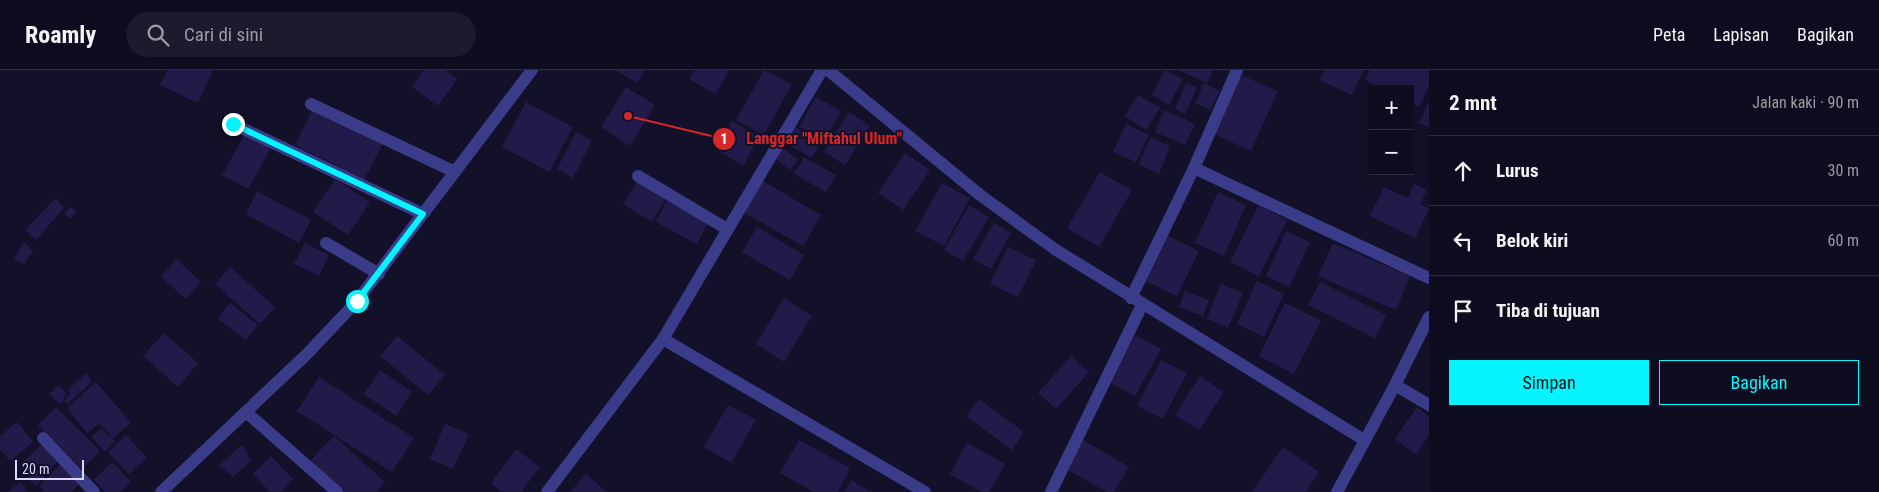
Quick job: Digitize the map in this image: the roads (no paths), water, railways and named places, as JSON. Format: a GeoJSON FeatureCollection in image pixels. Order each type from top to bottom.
{"type":"FeatureCollection","features":[{"type":"Feature","properties":{"kind":"street"},"geometry":{"type":"LineString","coordinates":[[161,492],[307,354],[357,301],[532,70]]}},
{"type":"Feature","properties":{"kind":"street"},"geometry":{"type":"LineString","coordinates":[[547,492],[663,339],[822,70]]}},
{"type":"Feature","properties":{"kind":"street"},"geometry":{"type":"LineString","coordinates":[[828,70],[980,195],[1056,250],[1364,440]]}},
{"type":"Feature","properties":{"kind":"street"},"geometry":{"type":"LineString","coordinates":[[1051,492],[1137,301],[1237,70]]}},
{"type":"Feature","properties":{"kind":"street"},"geometry":{"type":"LineString","coordinates":[[311,104],[455,172]]}},
{"type":"Feature","properties":{"kind":"street"},"geometry":{"type":"LineString","coordinates":[[233,124],[423,214]]}},
{"type":"Feature","properties":{"kind":"street"},"geometry":{"type":"LineString","coordinates":[[1194,168],[1429,278]]}},
{"type":"Feature","properties":{"kind":"street"},"geometry":{"type":"LineString","coordinates":[[638,176],[727,229]]}},
{"type":"Feature","properties":{"kind":"street"},"geometry":{"type":"LineString","coordinates":[[326,243],[379,274]]}},
{"type":"Feature","properties":{"kind":"street"},"geometry":{"type":"LineString","coordinates":[[1336,492],[1396,385],[1429,317]]}},
{"type":"Feature","properties":{"kind":"street"},"geometry":{"type":"LineString","coordinates":[[663,339],[925,492]]}},
{"type":"Feature","properties":{"kind":"street"},"geometry":{"type":"LineString","coordinates":[[1396,385],[1429,405]]}},
{"type":"Feature","properties":{"kind":"street"},"geometry":{"type":"LineString","coordinates":[[246,412],[337,492]]}},
{"type":"Feature","properties":{"kind":"street"},"geometry":{"type":"LineString","coordinates":[[43,438],[94,492]]}},
{"type":"Feature","properties":{"kind":"place","name":"Langgar \"Miftahul Ulum\""},"geometry":{"type":"Point","coordinates":[628,116]}}]}
